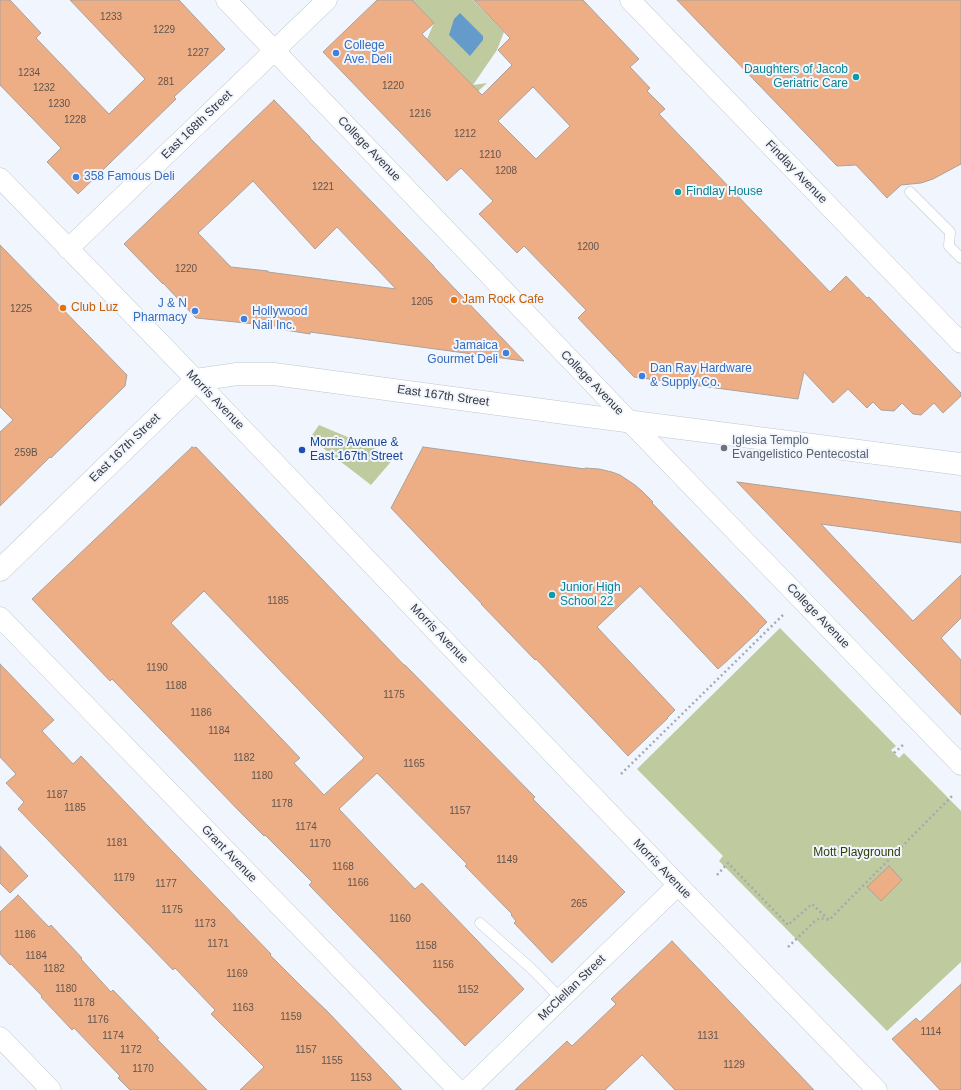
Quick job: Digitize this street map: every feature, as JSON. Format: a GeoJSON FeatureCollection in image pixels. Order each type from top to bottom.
{"type":"FeatureCollection","features":[{"type":"Feature","properties":{"kind":"street","name":"College Avenue"},"geometry":{"type":"LineString","coordinates":[[226,0],[629,422],[961,764]]}},
{"type":"Feature","properties":{"kind":"street","name":"East 168th Street"},"geometry":{"type":"LineString","coordinates":[[68,250],[327,0]]}},
{"type":"Feature","properties":{"kind":"street","name":"Findlay Avenue"},"geometry":{"type":"LineString","coordinates":[[630,0],[961,343]]}},
{"type":"Feature","properties":{"kind":"street","name":"Morris Avenue"},"geometry":{"type":"LineString","coordinates":[[0,178],[68,250],[196,380],[678,885],[877,1090]]}},
{"type":"Feature","properties":{"kind":"street","name":"East 167th Street"},"geometry":{"type":"LineString","coordinates":[[0,570],[196,380],[238,374],[274,374],[629,422],[687,428],[961,464]]}},
{"type":"Feature","properties":{"kind":"street","name":"Grant Avenue"},"geometry":{"type":"LineString","coordinates":[[0,617],[458,1090]]}},
{"type":"Feature","properties":{"kind":"street","name":"McClellan Street"},"geometry":{"type":"LineString","coordinates":[[467,1090],[678,885]]}},
{"type":"Feature","properties":{"kind":"street"},"geometry":{"type":"LineString","coordinates":[[0,1037],[51,1090]]}},
{"type":"Feature","properties":{"kind":"lane"},"geometry":{"type":"LineString","coordinates":[[910,192],[950,232],[949,246],[961,258]]}},
{"type":"Feature","properties":{"kind":"lane"},"geometry":{"type":"LineString","coordinates":[[480,923],[534,971],[561,999]]}},
{"type":"Feature","properties":{"kind":"path"},"geometry":{"type":"LineString","coordinates":[[621,774],[783,615]]}},
{"type":"Feature","properties":{"kind":"path"},"geometry":{"type":"LineString","coordinates":[[894,753],[904,744]]}},
{"type":"Feature","properties":{"kind":"path"},"geometry":{"type":"LineString","coordinates":[[829,920],[954,794]]}},
{"type":"Feature","properties":{"kind":"path"},"geometry":{"type":"LineString","coordinates":[[717,875],[728,863],[788,925],[812,904],[829,920]]}},
{"type":"Feature","properties":{"kind":"path"},"geometry":{"type":"LineString","coordinates":[[788,947],[820,918],[829,920]]}},
{"type":"Feature","properties":{"kind":"green space"},"geometry":{"type":"Polygon","coordinates":[[[412,0],[473,0],[504,32],[497,50],[473,85],[487,83],[435,131],[472,85],[427,39],[434,23],[412,0]]]}},
{"type":"Feature","properties":{"kind":"green space"},"geometry":{"type":"Polygon","coordinates":[[[319,425],[395,457],[371,485],[310,438],[319,425]]]}},
{"type":"Feature","properties":{"kind":"green space","name":"Mott Playground"},"geometry":{"type":"Polygon","coordinates":[[[780,628],[896,746],[891,750],[899,758],[904,753],[961,811],[961,962],[887,1031],[719,861],[723,856],[637,769],[780,628]]]}},
{"type":"Feature","properties":{"kind":"water"},"geometry":{"type":"Polygon","coordinates":[[[460,13],[483,36],[483,40],[470,56],[449,35],[454,19],[460,13]]]}},
{"type":"Feature","properties":{"kind":"building"},"geometry":{"type":"Polygon","coordinates":[[[0,0],[10,0],[41,33],[36,38],[109,114],[145,79],[70,0],[179,0],[225,49],[174,97],[176,99],[78,194],[47,162],[61,148],[0,85],[0,0]]]}},
{"type":"Feature","properties":{"kind":"building"},"geometry":{"type":"Polygon","coordinates":[[[377,0],[412,0],[434,23],[422,34],[482,95],[512,65],[498,50],[510,38],[474,0],[583,0],[639,59],[630,67],[650,88],[647,91],[665,109],[659,114],[830,292],[846,276],[867,298],[869,297],[961,393],[961,396],[943,413],[934,403],[921,415],[913,414],[902,403],[894,411],[881,410],[873,402],[867,408],[848,389],[833,403],[804,372],[798,399],[634,377],[578,318],[586,310],[524,246],[517,253],[479,214],[493,201],[461,168],[447,181],[323,52],[377,0]],[[533,87],[498,121],[536,159],[570,126],[533,87]]]}},
{"type":"Feature","properties":{"kind":"building","name":"Daughters of Jacob Geriatric Care"},"geometry":{"type":"Polygon","coordinates":[[[677,0],[961,0],[961,164],[933,179],[921,183],[901,185],[887,198],[856,165],[837,166],[677,0]]]}},
{"type":"Feature","properties":{"kind":"building"},"geometry":{"type":"Polygon","coordinates":[[[274,100],[524,361],[310,332],[310,334],[285,330],[285,327],[196,318],[124,244],[274,100]],[[253,181],[198,233],[231,267],[396,289],[337,227],[315,249],[253,181]]]}},
{"type":"Feature","properties":{"kind":"building"},"geometry":{"type":"Polygon","coordinates":[[[0,245],[127,375],[125,386],[0,506],[0,432],[13,420],[0,407],[0,245]]]}},
{"type":"Feature","properties":{"kind":"building"},"geometry":{"type":"Polygon","coordinates":[[[192,447],[196,447],[404,665],[535,797],[533,799],[625,892],[552,963],[514,923],[516,921],[511,915],[512,914],[465,866],[467,864],[377,773],[339,809],[415,889],[422,883],[524,989],[465,1046],[309,885],[312,882],[242,814],[112,679],[110,681],[32,599],[192,447]],[[204,591],[171,623],[300,758],[294,763],[324,795],[364,758],[204,591]]]}},
{"type":"Feature","properties":{"kind":"building","name":"Junior High School 22"},"geometry":{"type":"Polygon","coordinates":[[[423,447],[585,469],[599,469],[620,475],[635,485],[653,502],[652,503],[767,622],[718,669],[640,586],[597,627],[675,710],[628,756],[536,659],[535,660],[481,604],[391,508],[423,447]]]}},
{"type":"Feature","properties":{"kind":"building"},"geometry":{"type":"Polygon","coordinates":[[[737,482],[961,512],[961,543],[821,524],[913,621],[961,575],[961,618],[941,638],[961,660],[961,715],[737,482]]]}},
{"type":"Feature","properties":{"kind":"building"},"geometry":{"type":"Polygon","coordinates":[[[0,664],[54,720],[42,731],[73,764],[81,756],[271,954],[270,955],[328,1012],[402,1090],[240,1090],[264,1067],[211,1014],[215,1010],[175,968],[173,970],[18,809],[24,802],[6,783],[16,774],[0,757],[0,664]]]}},
{"type":"Feature","properties":{"kind":"building"},"geometry":{"type":"Polygon","coordinates":[[[0,846],[28,876],[10,893],[0,883],[0,846]]]}},
{"type":"Feature","properties":{"kind":"building"},"geometry":{"type":"Polygon","coordinates":[[[889,866],[902,880],[881,901],[867,887],[889,866]]]}},
{"type":"Feature","properties":{"kind":"building"},"geometry":{"type":"Polygon","coordinates":[[[18,895],[49,927],[51,925],[111,992],[113,990],[159,1038],[157,1039],[207,1090],[130,1090],[118,1078],[120,1076],[74,1028],[72,1030],[41,997],[42,996],[0,954],[0,912],[18,895]]]}},
{"type":"Feature","properties":{"kind":"building"},"geometry":{"type":"Polygon","coordinates":[[[672,941],[814,1090],[675,1090],[642,1055],[605,1090],[515,1090],[567,1041],[572,1046],[616,1004],[611,999],[672,941]]]}},
{"type":"Feature","properties":{"kind":"building"},"geometry":{"type":"Polygon","coordinates":[[[961,984],[961,1090],[940,1090],[892,1039],[916,1018],[920,1022],[961,984]]]}},
{"type":"Feature","properties":{"kind":"place","name":"College Ave. Deli"},"geometry":{"type":"Point","coordinates":[336,53]}},
{"type":"Feature","properties":{"kind":"place","name":"Daughters of Jacob Geriatric Care"},"geometry":{"type":"Point","coordinates":[856,77]}},
{"type":"Feature","properties":{"kind":"place","name":"358 Famous Deli"},"geometry":{"type":"Point","coordinates":[76,177]}},
{"type":"Feature","properties":{"kind":"place","name":"Findlay House"},"geometry":{"type":"Point","coordinates":[678,192]}},
{"type":"Feature","properties":{"kind":"place","name":"Jam Rock Cafe"},"geometry":{"type":"Point","coordinates":[454,300]}},
{"type":"Feature","properties":{"kind":"place","name":"Club Luz"},"geometry":{"type":"Point","coordinates":[63,308]}},
{"type":"Feature","properties":{"kind":"place","name":"J & N Pharmacy"},"geometry":{"type":"Point","coordinates":[195,311]}},
{"type":"Feature","properties":{"kind":"place","name":"Hollywood Nail Inc."},"geometry":{"type":"Point","coordinates":[244,319]}},
{"type":"Feature","properties":{"kind":"place","name":"Jamaica Gourmet Deli"},"geometry":{"type":"Point","coordinates":[506,353]}},
{"type":"Feature","properties":{"kind":"place","name":"Dan Ray Hardware & Supply Co."},"geometry":{"type":"Point","coordinates":[642,376]}},
{"type":"Feature","properties":{"kind":"place","name":"Iglesia Templo Evangelistico Pentecostal"},"geometry":{"type":"Point","coordinates":[724,448]}},
{"type":"Feature","properties":{"kind":"place","name":"Morris Avenue & East 167th Street"},"geometry":{"type":"Point","coordinates":[302,450]}},
{"type":"Feature","properties":{"kind":"place","name":"Junior High School 22"},"geometry":{"type":"Point","coordinates":[552,595]}}]}
